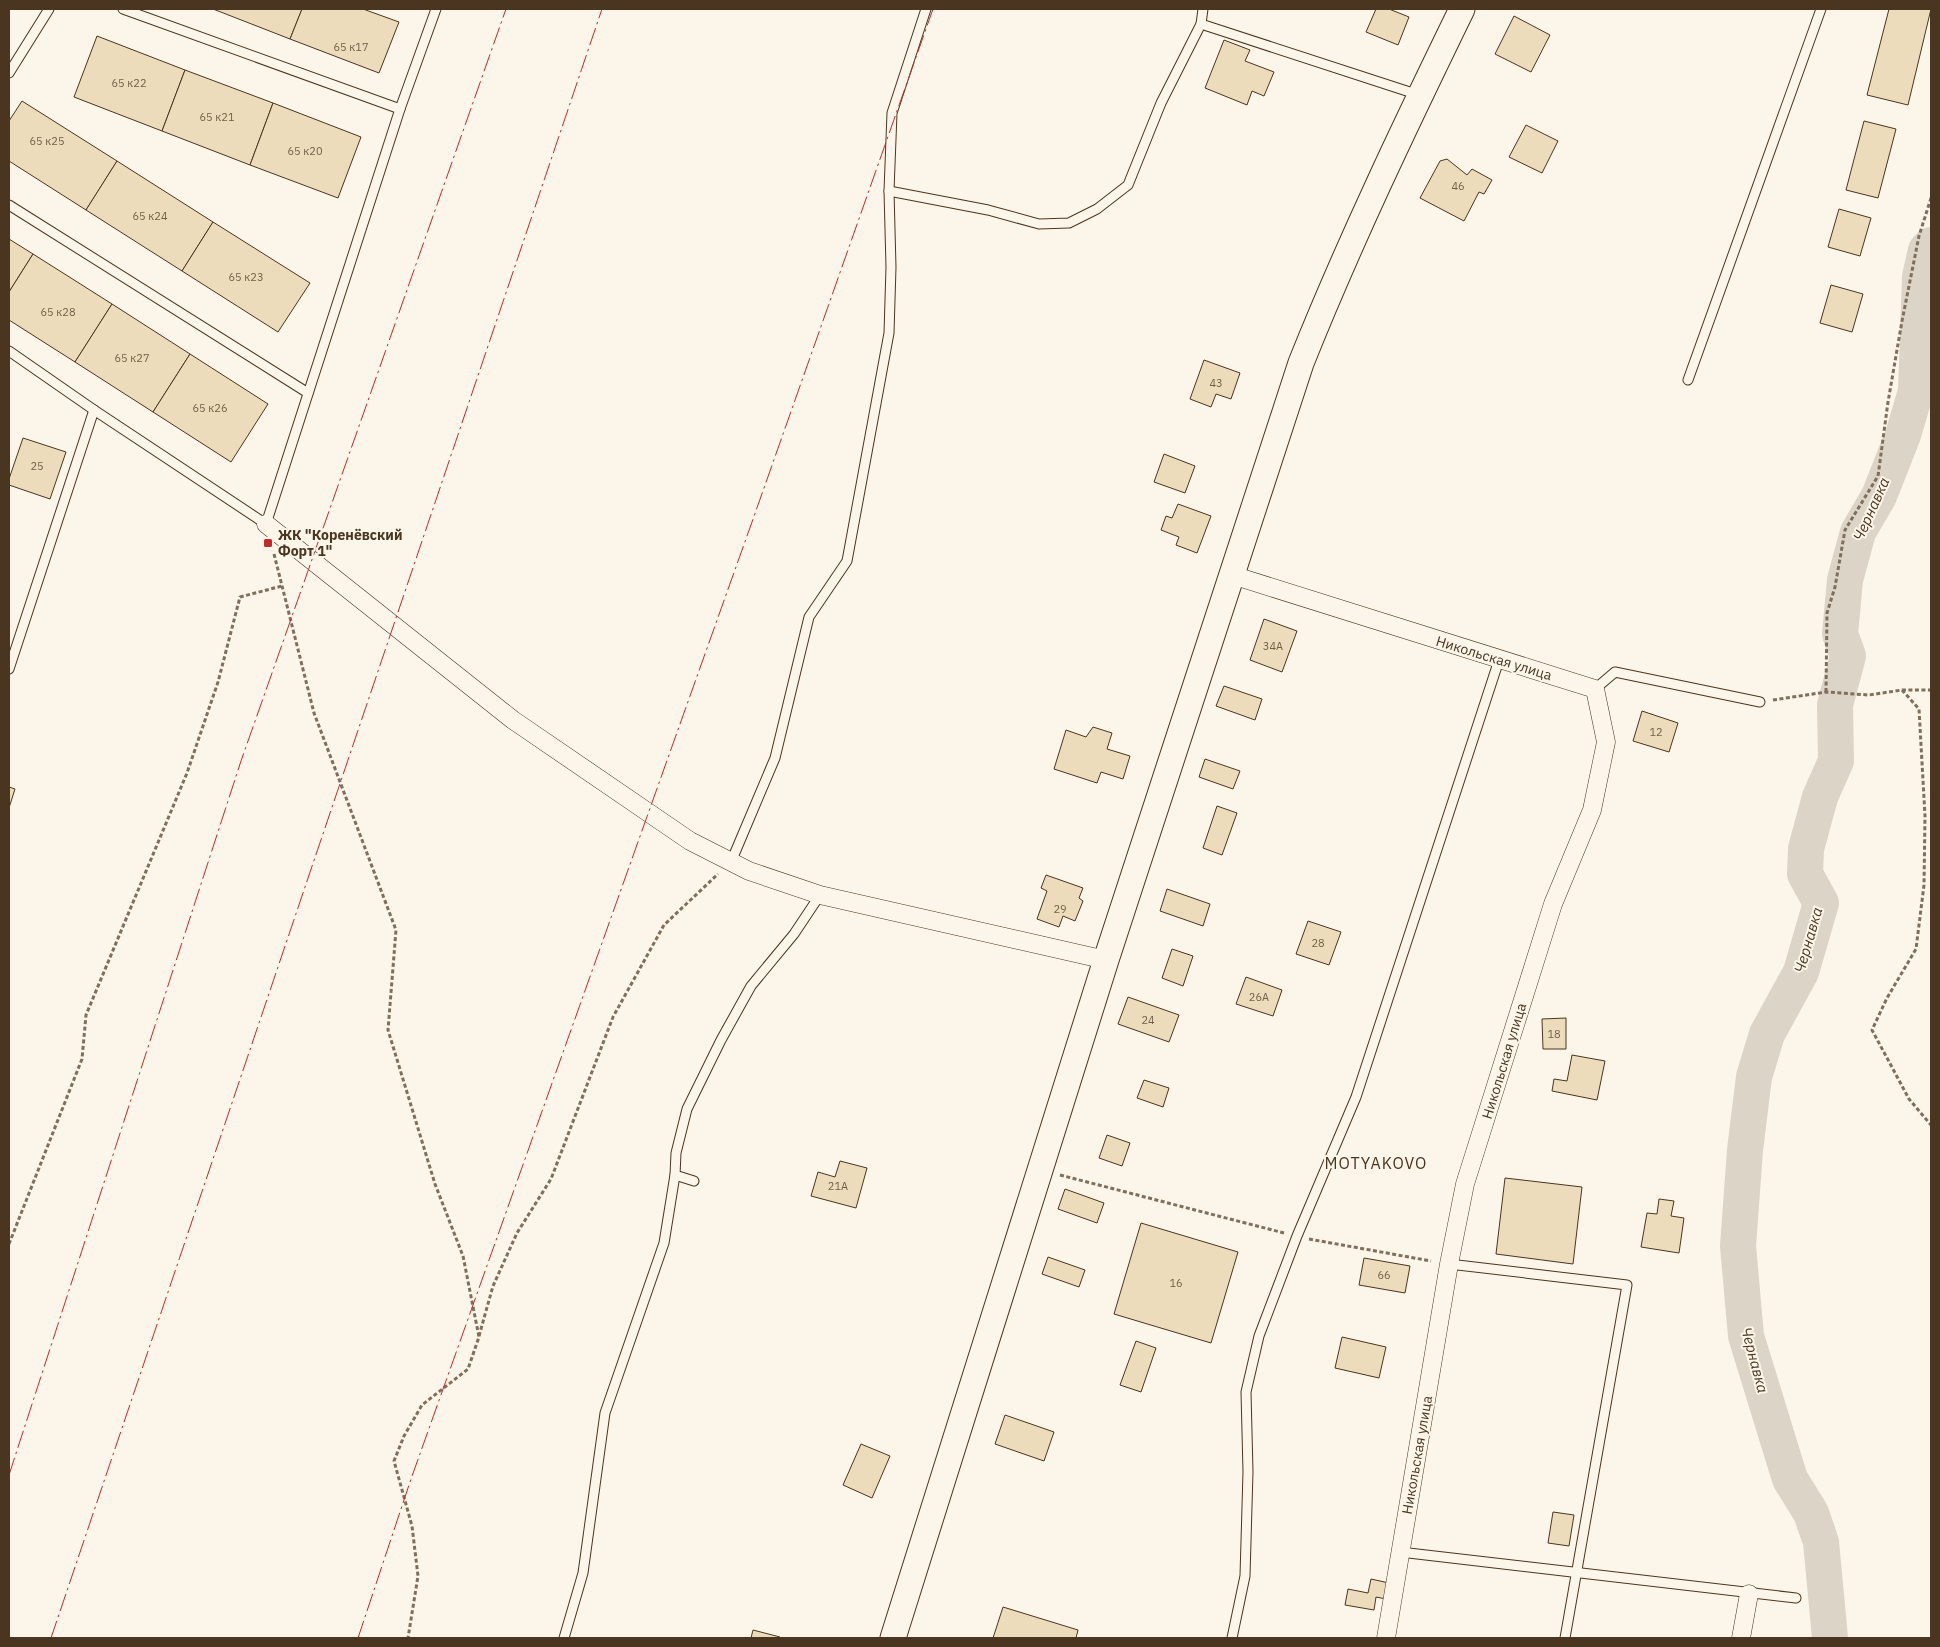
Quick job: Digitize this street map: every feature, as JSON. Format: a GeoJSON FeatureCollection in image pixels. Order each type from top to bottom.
{"type":"FeatureCollection","features":[{"type":"Feature","properties":{"kind":"main road"},"geometry":{"type":"LineString","coordinates":[[893,1638],[1106,960],[1232,575],[1272,446],[1301,363],[1334,280],[1462,9]]}},
{"type":"Feature","properties":{"kind":"street"},"geometry":{"type":"LineString","coordinates":[[266,524],[513,720],[690,841],[749,870],[820,895],[1106,960]]}},
{"type":"Feature","properties":{"kind":"street","name":"Никольская улица"},"geometry":{"type":"LineString","coordinates":[[1232,575],[1595,689],[1606,742],[1592,810],[1553,904],[1466,1184],[1449,1264],[1386,1638]]}},
{"type":"Feature","properties":{"kind":"street"},"geometry":{"type":"LineString","coordinates":[[1741,1638],[1749,1594]]}},
{"type":"Feature","properties":{"kind":"lane"},"geometry":{"type":"LineString","coordinates":[[9,73],[49,9]]}},
{"type":"Feature","properties":{"kind":"lane"},"geometry":{"type":"LineString","coordinates":[[123,9],[400,109]]}},
{"type":"Feature","properties":{"kind":"lane"},"geometry":{"type":"LineString","coordinates":[[9,351],[266,524],[400,109],[436,9]]}},
{"type":"Feature","properties":{"kind":"lane"},"geometry":{"type":"LineString","coordinates":[[731,862],[775,758],[809,617],[847,561],[889,333],[891,267],[889,191],[892,113],[926,9]]}},
{"type":"Feature","properties":{"kind":"lane"},"geometry":{"type":"LineString","coordinates":[[889,191],[988,210],[1039,224],[1068,223],[1097,209],[1128,185],[1161,103],[1201,24],[1203,9]]}},
{"type":"Feature","properties":{"kind":"lane"},"geometry":{"type":"LineString","coordinates":[[1688,380],[1821,9]]}},
{"type":"Feature","properties":{"kind":"lane"},"geometry":{"type":"LineString","coordinates":[[1201,24],[1420,95]]}},
{"type":"Feature","properties":{"kind":"lane"},"geometry":{"type":"LineString","coordinates":[[9,205],[308,394]]}},
{"type":"Feature","properties":{"kind":"lane"},"geometry":{"type":"LineString","coordinates":[[9,669],[94,410]]}},
{"type":"Feature","properties":{"kind":"lane"},"geometry":{"type":"LineString","coordinates":[[1232,1638],[1245,1576],[1248,1472],[1246,1392],[1259,1336],[1297,1236],[1356,1097],[1499,660]]}},
{"type":"Feature","properties":{"kind":"lane"},"geometry":{"type":"LineString","coordinates":[[1595,689],[1615,672],[1760,702]]}},
{"type":"Feature","properties":{"kind":"lane"},"geometry":{"type":"LineString","coordinates":[[564,1638],[583,1573],[605,1413],[664,1243],[675,1175],[676,1153],[686,1109],[751,986],[794,934],[820,895]]}},
{"type":"Feature","properties":{"kind":"lane"},"geometry":{"type":"LineString","coordinates":[[675,1175],[694,1181]]}},
{"type":"Feature","properties":{"kind":"lane"},"geometry":{"type":"LineString","coordinates":[[1449,1264],[1627,1285],[1564,1638]]}},
{"type":"Feature","properties":{"kind":"lane"},"geometry":{"type":"LineString","coordinates":[[1400,1552],[1796,1598]]}},
{"type":"Feature","properties":{"kind":"path"},"geometry":{"type":"LineString","coordinates":[[1826,692],[1828,613],[1835,587],[1845,530],[1878,476],[1888,402],[1918,236],[1931,198]]}},
{"type":"Feature","properties":{"kind":"path"},"geometry":{"type":"LineString","coordinates":[[266,524],[314,713],[396,930],[388,1030],[435,1184],[463,1256],[479,1337]]}},
{"type":"Feature","properties":{"kind":"path"},"geometry":{"type":"LineString","coordinates":[[9,1244],[82,1059],[86,1015],[187,772],[218,682],[240,597],[282,586]]}},
{"type":"Feature","properties":{"kind":"path"},"geometry":{"type":"LineString","coordinates":[[1902,690],[1919,709],[1925,816],[1924,885],[1916,949],[1887,998],[1872,1030],[1909,1099],[1931,1125]]}},
{"type":"Feature","properties":{"kind":"path"},"geometry":{"type":"LineString","coordinates":[[1760,702],[1826,692],[1869,695],[1902,690],[1931,690]]}},
{"type":"Feature","properties":{"kind":"path"},"geometry":{"type":"LineString","coordinates":[[408,1638],[418,1576],[412,1526],[394,1461],[404,1436],[422,1405],[468,1369],[479,1337],[492,1286],[517,1233],[550,1179],[613,1018],[664,925],[731,862]]}},
{"type":"Feature","properties":{"kind":"path"},"geometry":{"type":"LineString","coordinates":[[1040,1170],[1297,1236],[1449,1264]]}},
{"type":"Feature","properties":{"kind":"building"},"geometry":{"type":"Polygon","coordinates":[[[213,9],[302,9],[290,39],[213,9]]]}},
{"type":"Feature","properties":{"kind":"building"},"geometry":{"type":"Polygon","coordinates":[[[302,9],[363,9],[399,22],[379,73],[290,39],[302,9]]]}},
{"type":"Feature","properties":{"kind":"building"},"geometry":{"type":"Polygon","coordinates":[[[1376,9],[1389,9],[1409,17],[1398,45],[1366,32],[1376,9]]]}},
{"type":"Feature","properties":{"kind":"building"},"geometry":{"type":"Polygon","coordinates":[[[1889,9],[1931,9],[1908,105],[1867,95],[1889,9]]]}},
{"type":"Feature","properties":{"kind":"building"},"geometry":{"type":"Polygon","coordinates":[[[1514,16],[1550,35],[1531,72],[1495,54],[1514,16]]]}},
{"type":"Feature","properties":{"kind":"building"},"geometry":{"type":"Polygon","coordinates":[[[97,36],[185,70],[162,131],[74,97],[97,36]]]}},
{"type":"Feature","properties":{"kind":"building"},"geometry":{"type":"Polygon","coordinates":[[[1224,40],[1250,50],[1245,61],[1274,72],[1264,96],[1252,91],[1247,105],[1205,88],[1224,40]]]}},
{"type":"Feature","properties":{"kind":"building"},"geometry":{"type":"Polygon","coordinates":[[[185,70],[273,103],[250,165],[162,131],[185,70]]]}},
{"type":"Feature","properties":{"kind":"building"},"geometry":{"type":"Polygon","coordinates":[[[22,101],[117,161],[86,210],[9,161],[9,121],[22,101]]]}},
{"type":"Feature","properties":{"kind":"building"},"geometry":{"type":"Polygon","coordinates":[[[273,103],[361,137],[338,198],[250,165],[273,103]]]}},
{"type":"Feature","properties":{"kind":"building"},"geometry":{"type":"Polygon","coordinates":[[[1864,121],[1896,129],[1878,198],[1846,190],[1864,121]]]}},
{"type":"Feature","properties":{"kind":"building"},"geometry":{"type":"Polygon","coordinates":[[[1526,125],[1558,141],[1542,173],[1509,157],[1526,125]]]}},
{"type":"Feature","properties":{"kind":"building"},"geometry":{"type":"Polygon","coordinates":[[[1447,159],[1467,175],[1472,169],[1492,180],[1484,194],[1479,192],[1464,221],[1420,198],[1440,161],[1447,159]]]}},
{"type":"Feature","properties":{"kind":"building"},"geometry":{"type":"Polygon","coordinates":[[[117,161],[213,222],[182,271],[86,210],[117,161]]]}},
{"type":"Feature","properties":{"kind":"building"},"geometry":{"type":"Polygon","coordinates":[[[1839,209],[1871,218],[1860,256],[1828,247],[1839,209]]]}},
{"type":"Feature","properties":{"kind":"building"},"geometry":{"type":"Polygon","coordinates":[[[213,222],[310,283],[278,332],[182,271],[213,222]]]}},
{"type":"Feature","properties":{"kind":"building"},"geometry":{"type":"Polygon","coordinates":[[[9,239],[33,254],[9,292],[9,239]]]}},
{"type":"Feature","properties":{"kind":"building"},"geometry":{"type":"Polygon","coordinates":[[[33,254],[112,304],[75,362],[9,320],[9,292],[33,254]]]}},
{"type":"Feature","properties":{"kind":"building"},"geometry":{"type":"Polygon","coordinates":[[[1831,285],[1863,294],[1852,332],[1820,323],[1831,285]]]}},
{"type":"Feature","properties":{"kind":"building"},"geometry":{"type":"Polygon","coordinates":[[[112,304],[190,354],[153,412],[75,362],[112,304]]]}},
{"type":"Feature","properties":{"kind":"building"},"geometry":{"type":"Polygon","coordinates":[[[190,354],[268,404],[231,462],[153,412],[190,354]]]}},
{"type":"Feature","properties":{"kind":"building"},"geometry":{"type":"Polygon","coordinates":[[[1204,360],[1240,373],[1231,399],[1216,394],[1211,407],[1190,399],[1204,360]]]}},
{"type":"Feature","properties":{"kind":"building"},"geometry":{"type":"Polygon","coordinates":[[[23,438],[66,452],[50,499],[9,485],[9,479],[23,438]]]}},
{"type":"Feature","properties":{"kind":"building"},"geometry":{"type":"Polygon","coordinates":[[[1164,454],[1195,466],[1185,493],[1154,482],[1164,454]]]}},
{"type":"Feature","properties":{"kind":"building"},"geometry":{"type":"Polygon","coordinates":[[[1178,504],[1211,516],[1197,553],[1176,545],[1179,537],[1161,530],[1166,516],[1172,518],[1178,504]]]}},
{"type":"Feature","properties":{"kind":"building"},"geometry":{"type":"Polygon","coordinates":[[[1264,619],[1297,631],[1282,672],[1250,660],[1264,619]]]}},
{"type":"Feature","properties":{"kind":"building"},"geometry":{"type":"Polygon","coordinates":[[[1224,686],[1262,699],[1255,720],[1216,706],[1224,686]]]}},
{"type":"Feature","properties":{"kind":"building"},"geometry":{"type":"Polygon","coordinates":[[[1642,711],[1678,723],[1669,752],[1633,741],[1642,711]]]}},
{"type":"Feature","properties":{"kind":"building"},"geometry":{"type":"Polygon","coordinates":[[[1093,727],[1112,733],[1107,749],[1130,756],[1123,779],[1101,772],[1097,783],[1054,769],[1066,730],[1086,737],[1093,727]]]}},
{"type":"Feature","properties":{"kind":"building"},"geometry":{"type":"Polygon","coordinates":[[[1205,759],[1240,771],[1233,789],[1199,777],[1205,759]]]}},
{"type":"Feature","properties":{"kind":"building"},"geometry":{"type":"Polygon","coordinates":[[[9,787],[15,789],[9,808],[9,787]]]}},
{"type":"Feature","properties":{"kind":"building"},"geometry":{"type":"Polygon","coordinates":[[[1217,806],[1237,813],[1222,855],[1203,848],[1217,806]]]}},
{"type":"Feature","properties":{"kind":"building"},"geometry":{"type":"Polygon","coordinates":[[[1046,875],[1083,888],[1079,898],[1083,901],[1075,921],[1063,916],[1059,927],[1037,919],[1047,891],[1041,888],[1046,875]]]}},
{"type":"Feature","properties":{"kind":"building"},"geometry":{"type":"Polygon","coordinates":[[[1167,889],[1210,904],[1203,926],[1160,911],[1167,889]]]}},
{"type":"Feature","properties":{"kind":"building"},"geometry":{"type":"Polygon","coordinates":[[[1308,921],[1341,932],[1329,965],[1296,954],[1308,921]]]}},
{"type":"Feature","properties":{"kind":"building"},"geometry":{"type":"Polygon","coordinates":[[[1172,949],[1193,956],[1183,986],[1162,978],[1172,949]]]}},
{"type":"Feature","properties":{"kind":"building"},"geometry":{"type":"Polygon","coordinates":[[[1246,977],[1282,990],[1273,1016],[1236,1004],[1246,977]]]}},
{"type":"Feature","properties":{"kind":"building"},"geometry":{"type":"Polygon","coordinates":[[[1128,997],[1179,1015],[1169,1042],[1118,1024],[1128,997]]]}},
{"type":"Feature","properties":{"kind":"building"},"geometry":{"type":"Polygon","coordinates":[[[1566,1018],[1566,1049],[1543,1049],[1542,1019],[1566,1018]]]}},
{"type":"Feature","properties":{"kind":"building"},"geometry":{"type":"Polygon","coordinates":[[[1572,1055],[1605,1061],[1597,1100],[1552,1091],[1554,1079],[1567,1081],[1572,1055]]]}},
{"type":"Feature","properties":{"kind":"building"},"geometry":{"type":"Polygon","coordinates":[[[1144,1080],[1169,1088],[1163,1107],[1137,1098],[1144,1080]]]}},
{"type":"Feature","properties":{"kind":"building"},"geometry":{"type":"Polygon","coordinates":[[[1107,1135],[1130,1143],[1122,1166],[1099,1158],[1107,1135]]]}},
{"type":"Feature","properties":{"kind":"building"},"geometry":{"type":"Polygon","coordinates":[[[840,1161],[867,1168],[856,1208],[811,1196],[818,1172],[835,1177],[840,1161]]]}},
{"type":"Feature","properties":{"kind":"building"},"geometry":{"type":"Polygon","coordinates":[[[1505,1178],[1582,1187],[1573,1264],[1496,1254],[1505,1178]]]}},
{"type":"Feature","properties":{"kind":"building"},"geometry":{"type":"Polygon","coordinates":[[[1065,1189],[1104,1203],[1097,1223],[1058,1209],[1065,1189]]]}},
{"type":"Feature","properties":{"kind":"building"},"geometry":{"type":"Polygon","coordinates":[[[1659,1199],[1674,1201],[1671,1216],[1684,1218],[1679,1253],[1641,1247],[1647,1213],[1657,1214],[1659,1199]]]}},
{"type":"Feature","properties":{"kind":"building"},"geometry":{"type":"Polygon","coordinates":[[[1141,1223],[1238,1252],[1211,1343],[1114,1314],[1141,1223]]]}},
{"type":"Feature","properties":{"kind":"building"},"geometry":{"type":"Polygon","coordinates":[[[1048,1257],[1085,1270],[1079,1287],[1042,1274],[1048,1257]]]}},
{"type":"Feature","properties":{"kind":"building"},"geometry":{"type":"Polygon","coordinates":[[[1364,1258],[1410,1266],[1405,1293],[1359,1285],[1364,1258]]]}},
{"type":"Feature","properties":{"kind":"building"},"geometry":{"type":"Polygon","coordinates":[[[1342,1337],[1386,1347],[1379,1378],[1335,1368],[1342,1337]]]}},
{"type":"Feature","properties":{"kind":"building"},"geometry":{"type":"Polygon","coordinates":[[[1136,1341],[1156,1348],[1141,1392],[1120,1385],[1136,1341]]]}},
{"type":"Feature","properties":{"kind":"building"},"geometry":{"type":"Polygon","coordinates":[[[1005,1415],[1054,1432],[1044,1461],[995,1444],[1005,1415]]]}},
{"type":"Feature","properties":{"kind":"building"},"geometry":{"type":"Polygon","coordinates":[[[861,1444],[890,1456],[872,1498],[843,1485],[861,1444]]]}},
{"type":"Feature","properties":{"kind":"building"},"geometry":{"type":"Polygon","coordinates":[[[1553,1512],[1574,1515],[1569,1546],[1548,1543],[1553,1512]]]}},
{"type":"Feature","properties":{"kind":"building"},"geometry":{"type":"Polygon","coordinates":[[[1371,1579],[1389,1583],[1386,1599],[1376,1597],[1374,1610],[1345,1605],[1348,1589],[1368,1593],[1371,1579]]]}},
{"type":"Feature","properties":{"kind":"building"},"geometry":{"type":"Polygon","coordinates":[[[1003,1607],[1078,1630],[1076,1638],[993,1638],[1003,1607]]]}},
{"type":"Feature","properties":{"kind":"building"},"geometry":{"type":"Polygon","coordinates":[[[753,1630],[780,1637],[780,1638],[751,1638],[753,1630]]]}},
{"type":"Feature","properties":{"kind":"waterway","name":"Чернавка"},"geometry":{"type":"LineString","coordinates":[[1830,1638],[1821,1542],[1811,1513],[1790,1479],[1746,1336],[1738,1246],[1745,1150],[1754,1077],[1767,1034],[1801,972],[1821,903],[1805,874],[1806,849],[1820,797],[1836,761],[1835,705],[1848,656],[1840,634],[1845,580],[1858,532],[1879,496],[1903,435],[1916,391],[1920,277],[1926,250],[1931,245]]}},
{"type":"Feature","properties":{"kind":"power"},"geometry":{"type":"LineString","coordinates":[[9,1475],[241,761],[506,9]]}},
{"type":"Feature","properties":{"kind":"power"},"geometry":{"type":"LineString","coordinates":[[51,1638],[602,9]]}},
{"type":"Feature","properties":{"kind":"power"},"geometry":{"type":"LineString","coordinates":[[358,1638],[411,1479],[933,9]]}},
{"type":"Feature","properties":{"kind":"place","name":"ЖК \"Коренёвский Форт 1\""},"geometry":{"type":"Point","coordinates":[268,543]}},
{"type":"Feature","properties":{"kind":"district","name":"MOTYAKOVO"},"geometry":{"type":"Point","coordinates":[1376,1163]}}]}
